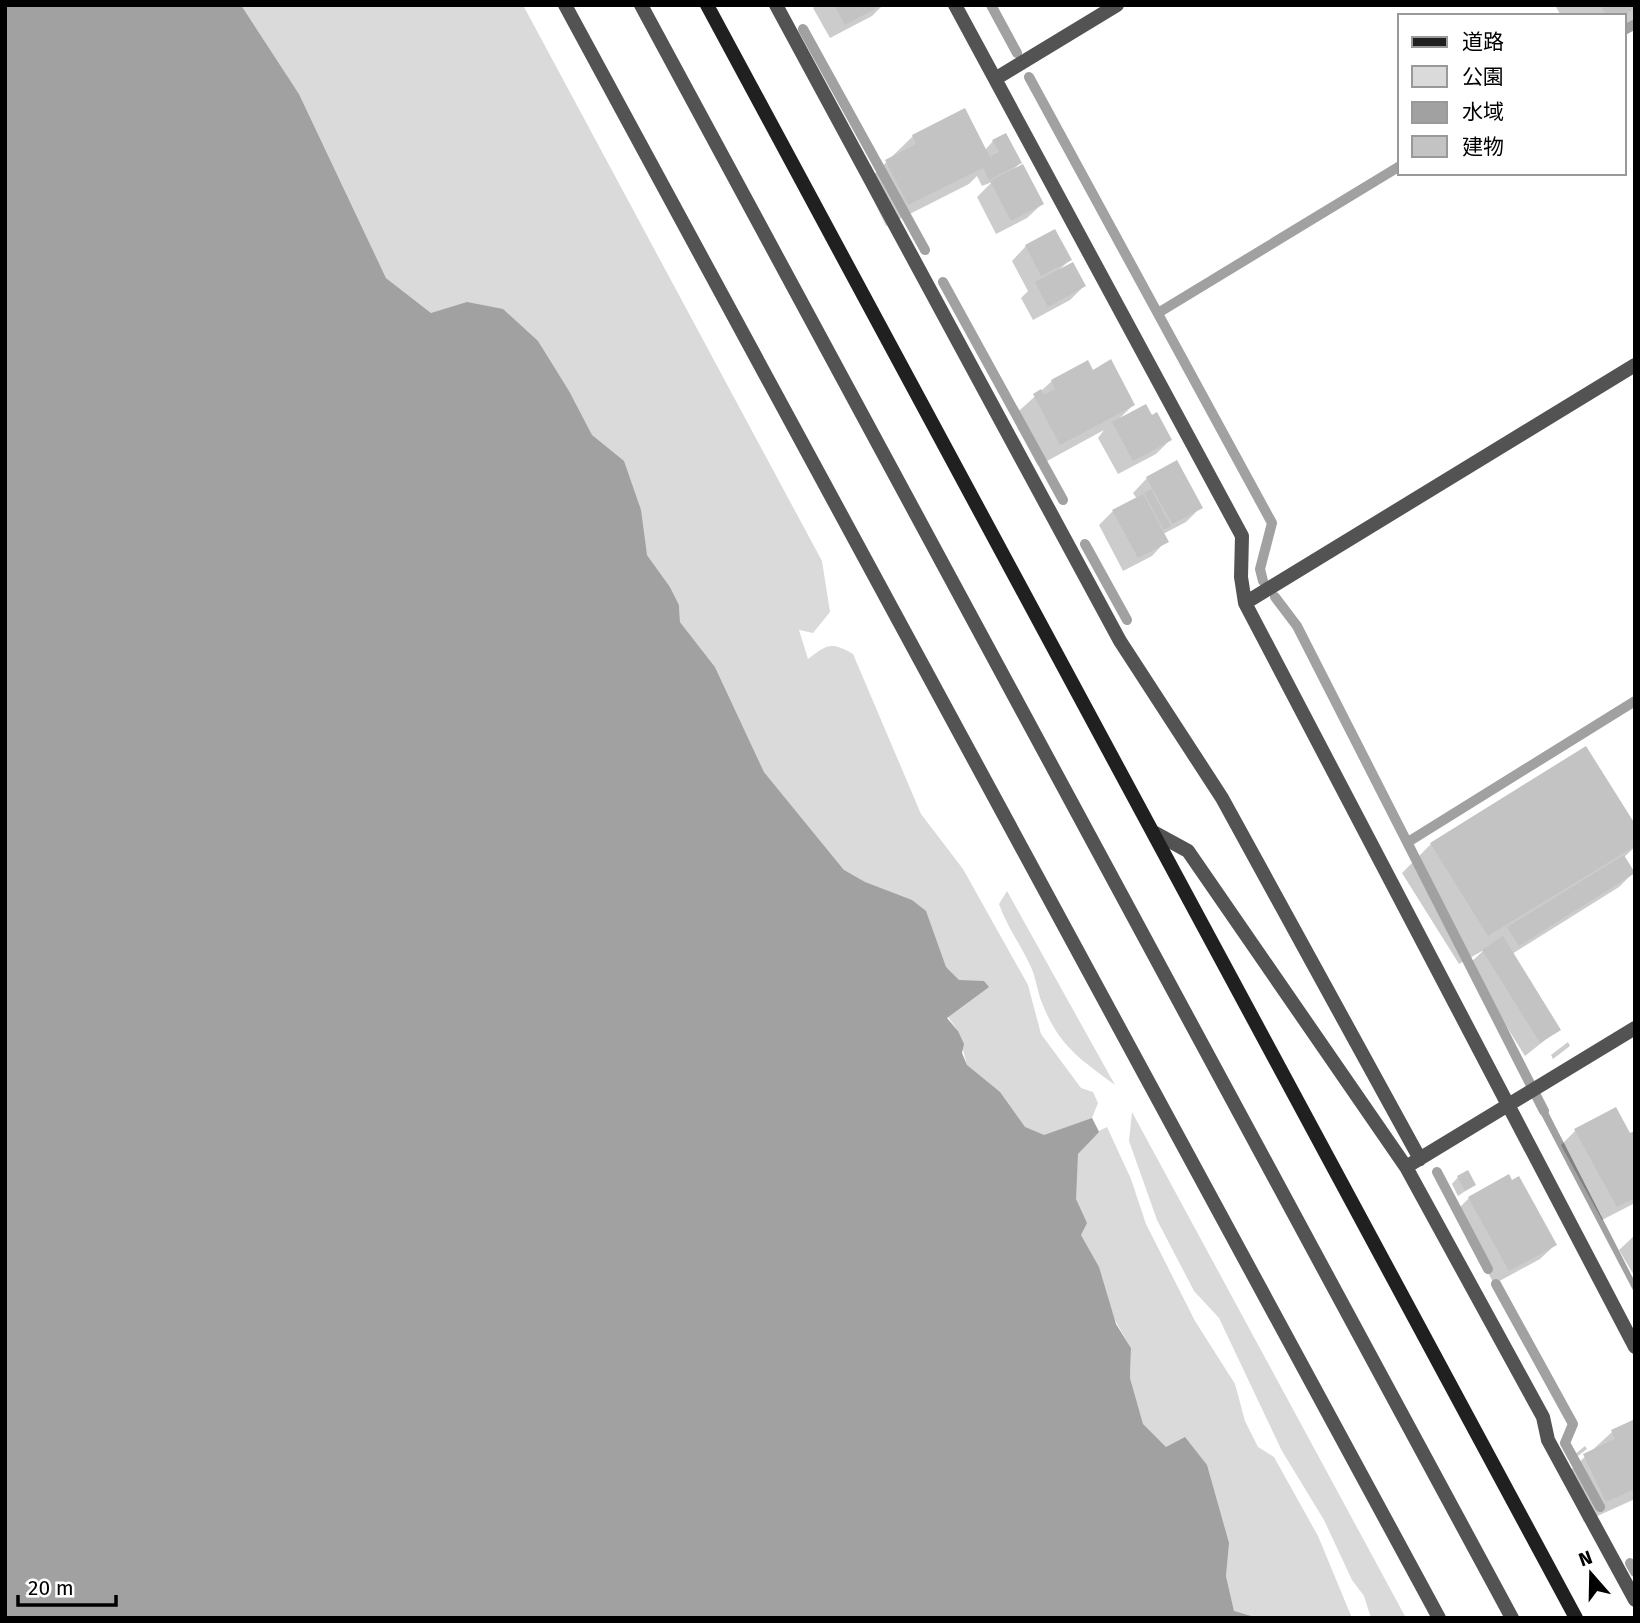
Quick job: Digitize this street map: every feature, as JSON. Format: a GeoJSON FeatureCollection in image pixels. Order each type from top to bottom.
{"type":"FeatureCollection","features":[{"type":"Feature","properties":{"kind":"street"},"geometry":{"type":"LineString","coordinates":[[565,5],[1439,1618]]}},
{"type":"Feature","properties":{"kind":"street"},"geometry":{"type":"LineString","coordinates":[[641,5],[1512,1618]]}},
{"type":"Feature","properties":{"kind":"street"},"geometry":{"type":"LineString","coordinates":[[707,5],[1576,1618]]}},
{"type":"Feature","properties":{"kind":"street"},"geometry":{"type":"LineString","coordinates":[[776,5],[1120,641],[1222,798],[1420,1159]]}},
{"type":"Feature","properties":{"kind":"street"},"geometry":{"type":"LineString","coordinates":[[955,5],[1242,536],[1241,578],[1245,603],[1635,1347]]}},
{"type":"Feature","properties":{"kind":"street"},"geometry":{"type":"LineString","coordinates":[[995,79],[1118,5]]}},
{"type":"Feature","properties":{"kind":"street"},"geometry":{"type":"LineString","coordinates":[[1245,603],[1635,365]]}},
{"type":"Feature","properties":{"kind":"street"},"geometry":{"type":"LineString","coordinates":[[1154,833],[1188,850],[1406,1167],[1543,1416],[1548,1440],[1635,1600]]}},
{"type":"Feature","properties":{"kind":"street"},"geometry":{"type":"LineString","coordinates":[[1406,1167],[1635,1028]]}},
{"type":"Feature","properties":{"kind":"green space"},"geometry":{"type":"Polygon","coordinates":[[[241,5],[523,5],[822,561],[830,612],[813,633],[799,630],[808,659],[829,646],[839,647],[853,654],[921,814],[963,869],[1028,985],[1041,1034],[1081,1088],[1093,1092],[1098,1103],[1092,1118],[1099,1131],[1107,1127],[1131,1179],[1146,1224],[1195,1321],[1235,1384],[1245,1421],[1258,1447],[1274,1457],[1318,1536],[1352,1618],[1258,1618],[1234,1612],[1226,1576],[1228,1543],[1166,1447],[1143,1425],[1130,1378],[1131,1348],[967,1065],[958,1031],[844,870],[764,772],[715,667],[680,622],[679,605],[670,587],[647,555],[431,313],[386,278],[299,94],[241,5]]]}},
{"type":"Feature","properties":{"kind":"green space"},"geometry":{"type":"Polygon","coordinates":[[[1007,891],[1115,1085],[1063,1041],[1049,1018],[1031,967],[999,904],[1007,891]]]}},
{"type":"Feature","properties":{"kind":"green space"},"geometry":{"type":"Polygon","coordinates":[[[1132,1112],[1406,1618],[1371,1618],[1364,1596],[1352,1580],[1324,1520],[1282,1451],[1219,1318],[1194,1291],[1157,1220],[1129,1141],[1132,1112]]]}},
{"type":"Feature","properties":{"kind":"water"},"geometry":{"type":"Polygon","coordinates":[[[5,5],[241,5],[299,94],[386,278],[431,313],[467,302],[503,309],[538,341],[592,435],[624,461],[641,510],[647,555],[670,587],[679,605],[680,622],[715,667],[764,772],[844,870],[865,882],[912,900],[926,911],[946,967],[959,980],[984,981],[989,987],[947,1018],[964,1044],[962,1053],[967,1065],[1000,1092],[1025,1127],[1044,1135],[1092,1118],[1099,1132],[1078,1154],[1076,1199],[1087,1223],[1081,1235],[1099,1267],[1116,1324],[1131,1348],[1130,1378],[1143,1424],[1166,1447],[1185,1437],[1207,1465],[1229,1543],[1226,1576],[1234,1611],[1258,1618],[5,1618],[5,5]]]}},
{"type":"Feature","properties":{"kind":"water"},"geometry":{"type":"Polygon","coordinates":[[[1542,1100],[1635,1282],[1635,1294],[1535,1103],[1542,1100]]]}},
{"type":"Feature","properties":{"kind":"building"},"geometry":{"type":"Polygon","coordinates":[[[834,5],[882,5],[845,25],[834,5]]]}},
{"type":"Feature","properties":{"kind":"building"},"geometry":{"type":"Polygon","coordinates":[[[1600,5],[1635,5],[1635,8],[1625,14],[1606,14],[1600,5]]]}},
{"type":"Feature","properties":{"kind":"building"},"geometry":{"type":"Polygon","coordinates":[[[965,108],[993,163],[991,156],[999,152],[992,140],[1006,133],[1022,163],[989,180],[983,168],[908,205],[885,160],[916,144],[912,135],[965,108]]]}},
{"type":"Feature","properties":{"kind":"building"},"geometry":{"type":"Polygon","coordinates":[[[1023,164],[1044,204],[1011,221],[990,181],[1023,164]]]}},
{"type":"Feature","properties":{"kind":"building"},"geometry":{"type":"Polygon","coordinates":[[[1055,229],[1072,260],[1041,276],[1025,245],[1055,229]]]}},
{"type":"Feature","properties":{"kind":"building"},"geometry":{"type":"Polygon","coordinates":[[[1073,262],[1086,286],[1048,307],[1035,282],[1073,262]]]}},
{"type":"Feature","properties":{"kind":"building"},"geometry":{"type":"Polygon","coordinates":[[[1111,359],[1135,405],[1060,445],[1033,394],[1041,389],[1044,395],[1055,389],[1051,380],[1088,360],[1093,370],[1111,359]]]}},
{"type":"Feature","properties":{"kind":"building"},"geometry":{"type":"Polygon","coordinates":[[[1146,404],[1152,415],[1157,412],[1172,440],[1133,461],[1112,422],[1146,404]]]}},
{"type":"Feature","properties":{"kind":"building"},"geometry":{"type":"Polygon","coordinates":[[[1177,460],[1203,508],[1172,524],[1146,477],[1177,460]]]}},
{"type":"Feature","properties":{"kind":"building"},"geometry":{"type":"Polygon","coordinates":[[[1151,489],[1171,526],[1164,530],[1144,493],[1151,489]]]}},
{"type":"Feature","properties":{"kind":"building"},"geometry":{"type":"Polygon","coordinates":[[[1143,494],[1169,542],[1138,558],[1112,510],[1143,494]]]}},
{"type":"Feature","properties":{"kind":"building"},"geometry":{"type":"Polygon","coordinates":[[[1586,746],[1635,824],[1635,846],[1488,936],[1430,843],[1586,746]]]}},
{"type":"Feature","properties":{"kind":"building"},"geometry":{"type":"Polygon","coordinates":[[[1624,855],[1635,873],[1519,946],[1507,927],[1624,855]]]}},
{"type":"Feature","properties":{"kind":"building"},"geometry":{"type":"Polygon","coordinates":[[[1503,936],[1561,1030],[1540,1043],[1482,950],[1503,936]]]}},
{"type":"Feature","properties":{"kind":"building"},"geometry":{"type":"Polygon","coordinates":[[[1616,1107],[1630,1133],[1635,1131],[1635,1198],[1617,1207],[1574,1129],[1616,1107]]]}},
{"type":"Feature","properties":{"kind":"building"},"geometry":{"type":"Polygon","coordinates":[[[1468,1170],[1476,1185],[1465,1191],[1457,1176],[1468,1170]]]}},
{"type":"Feature","properties":{"kind":"building"},"geometry":{"type":"Polygon","coordinates":[[[1509,1174],[1512,1180],[1519,1176],[1557,1245],[1509,1271],[1468,1197],[1509,1174]]]}},
{"type":"Feature","properties":{"kind":"building"},"geometry":{"type":"Polygon","coordinates":[[[1635,1419],[1635,1489],[1606,1502],[1583,1454],[1615,1439],[1611,1430],[1635,1419]]]}},
{"type":"Feature","properties":{"kind":"waterway"},"geometry":{"type":"LineString","coordinates":[[991,5],[1017,53]]}},
{"type":"Feature","properties":{"kind":"waterway"},"geometry":{"type":"LineString","coordinates":[[1626,29],[1635,24]]}},
{"type":"Feature","properties":{"kind":"waterway"},"geometry":{"type":"LineString","coordinates":[[803,29],[925,250]]}},
{"type":"Feature","properties":{"kind":"waterway"},"geometry":{"type":"LineString","coordinates":[[1029,77],[1272,523],[1260,569],[1263,581]]}},
{"type":"Feature","properties":{"kind":"waterway"},"geometry":{"type":"LineString","coordinates":[[1158,313],[1398,167]]}},
{"type":"Feature","properties":{"kind":"waterway"},"geometry":{"type":"LineString","coordinates":[[943,282],[1063,500]]}},
{"type":"Feature","properties":{"kind":"waterway"},"geometry":{"type":"LineString","coordinates":[[1085,544],[1127,620]]}},
{"type":"Feature","properties":{"kind":"waterway"},"geometry":{"type":"LineString","coordinates":[[1275,597],[1297,626],[1544,1111]]}},
{"type":"Feature","properties":{"kind":"waterway"},"geometry":{"type":"LineString","coordinates":[[1408,842],[1635,701]]}},
{"type":"Feature","properties":{"kind":"waterway"},"geometry":{"type":"LineString","coordinates":[[1437,1172],[1488,1269]]}},
{"type":"Feature","properties":{"kind":"waterway"},"geometry":{"type":"LineString","coordinates":[[1496,1284],[1573,1424],[1565,1443],[1600,1507]]}},
{"type":"Feature","properties":{"kind":"waterway"},"geometry":{"type":"LineString","coordinates":[[1630,1563],[1635,1572]]}}]}
